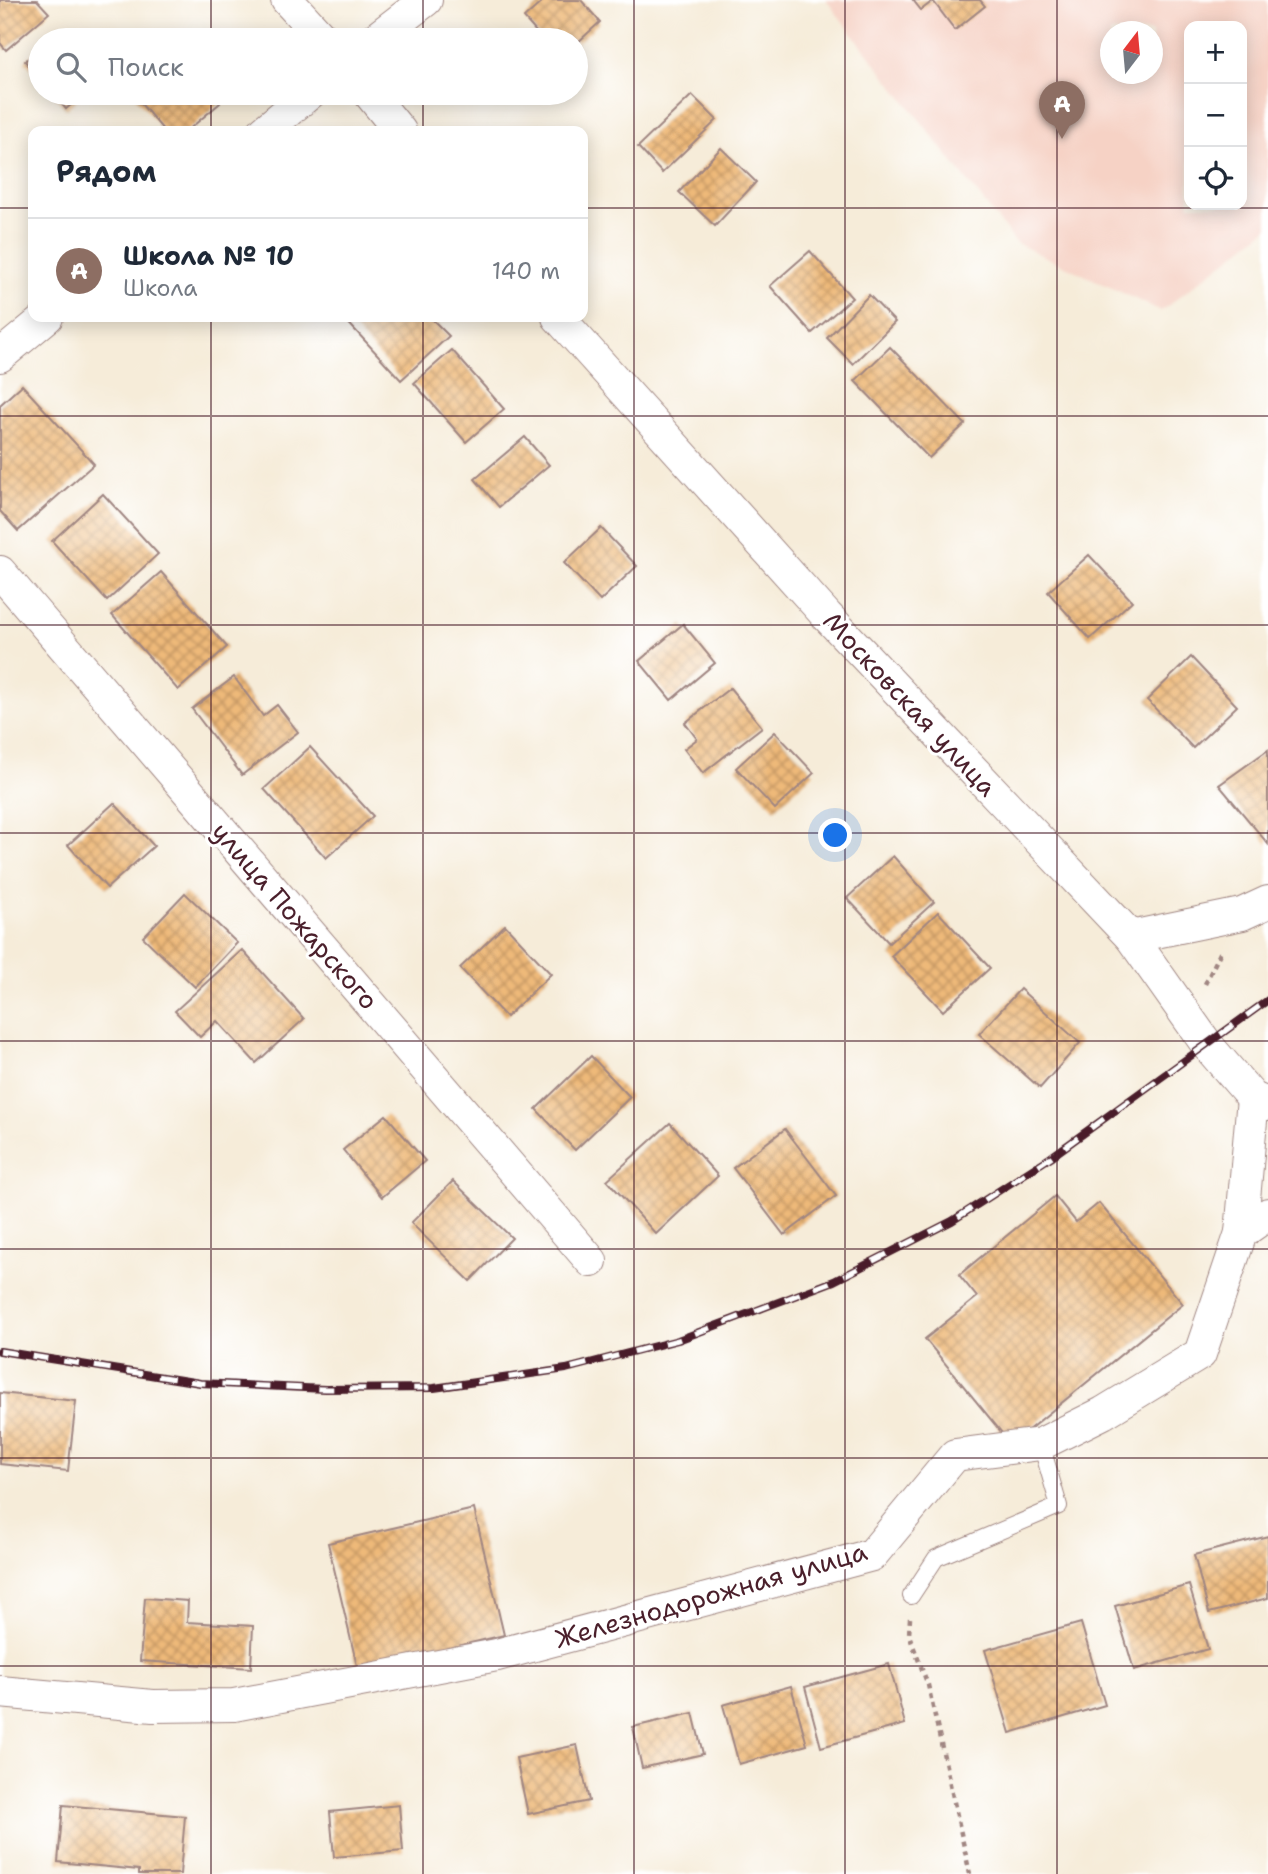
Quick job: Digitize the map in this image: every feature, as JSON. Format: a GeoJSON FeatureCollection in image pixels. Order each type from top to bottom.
{"type":"FeatureCollection","features":[{"type":"Feature","properties":{"kind":"street"},"geometry":{"type":"LineString","coordinates":[[287,0],[313,28]]}},
{"type":"Feature","properties":{"kind":"street"},"geometry":{"type":"LineString","coordinates":[[390,28],[426,0]]}},
{"type":"Feature","properties":{"kind":"street"},"geometry":{"type":"LineString","coordinates":[[270,126],[295,105]]}},
{"type":"Feature","properties":{"kind":"street"},"geometry":{"type":"LineString","coordinates":[[379,105],[396,126]]}},
{"type":"Feature","properties":{"kind":"street"},"geometry":{"type":"LineString","coordinates":[[0,356],[41,322]]}},
{"type":"Feature","properties":{"kind":"street","name":"Московская улица"},"geometry":{"type":"LineString","coordinates":[[562,322],[827,616],[1131,937],[1193,1025],[1261,1101]]}},
{"type":"Feature","properties":{"kind":"street","name":"улица Пожарского"},"geometry":{"type":"LineString","coordinates":[[0,572],[591,1261]]}},
{"type":"Feature","properties":{"kind":"street"},"geometry":{"type":"LineString","coordinates":[[1131,937],[1255,908]]}},
{"type":"Feature","properties":{"kind":"street","name":"Железнодорожная улица"},"geometry":{"type":"LineString","coordinates":[[0,1692],[153,1706],[234,1705],[497,1655],[872,1555],[955,1455],[1041,1444],[1103,1413],[1200,1354],[1241,1233],[1261,1101]]}},
{"type":"Feature","properties":{"kind":"street"},"geometry":{"type":"LineString","coordinates":[[1241,1233],[1268,1214]]}},
{"type":"Feature","properties":{"kind":"lane"},"geometry":{"type":"LineString","coordinates":[[911,1596],[936,1558],[1059,1506],[1041,1444]]}},
{"type":"Feature","properties":{"kind":"path"},"geometry":{"type":"LineString","coordinates":[[1193,1025],[1206,979],[1255,908]]}},
{"type":"Feature","properties":{"kind":"path"},"geometry":{"type":"LineString","coordinates":[[911,1596],[909,1634],[928,1685],[970,1874]]}},
{"type":"Feature","properties":{"kind":"shaded area"},"geometry":{"type":"Polygon","coordinates":[[[826,0],[1268,0],[1268,228],[1161,311],[1016,243],[826,0]]]}},
{"type":"Feature","properties":{"kind":"building"},"geometry":{"type":"Polygon","coordinates":[[[0,0],[37,0],[49,13],[28,28],[28,31],[6,50],[0,43],[0,0]]]}},
{"type":"Feature","properties":{"kind":"building"},"geometry":{"type":"Polygon","coordinates":[[[544,0],[581,0],[600,22],[588,33],[588,28],[533,28],[524,18],[544,0]]]}},
{"type":"Feature","properties":{"kind":"building"},"geometry":{"type":"Polygon","coordinates":[[[913,0],[980,0],[985,6],[955,30],[933,1],[921,10],[913,0]]]}},
{"type":"Feature","properties":{"kind":"building"},"geometry":{"type":"Polygon","coordinates":[[[692,95],[717,120],[662,173],[638,147],[692,95]]]}},
{"type":"Feature","properties":{"kind":"building"},"geometry":{"type":"Polygon","coordinates":[[[142,105],[218,105],[193,126],[160,126],[142,105]]]}},
{"type":"Feature","properties":{"kind":"building"},"geometry":{"type":"Polygon","coordinates":[[[721,148],[756,182],[715,226],[679,192],[721,148]]]}},
{"type":"Feature","properties":{"kind":"building"},"geometry":{"type":"Polygon","coordinates":[[[810,251],[852,298],[812,333],[770,286],[810,251]]]}},
{"type":"Feature","properties":{"kind":"building"},"geometry":{"type":"Polygon","coordinates":[[[869,295],[895,322],[853,364],[827,338],[869,295]]]}},
{"type":"Feature","properties":{"kind":"building"},"geometry":{"type":"Polygon","coordinates":[[[348,322],[435,322],[449,336],[401,380],[348,322]]]}},
{"type":"Feature","properties":{"kind":"building"},"geometry":{"type":"Polygon","coordinates":[[[890,347],[965,424],[929,458],[855,381],[890,347]]]}},
{"type":"Feature","properties":{"kind":"building"},"geometry":{"type":"Polygon","coordinates":[[[452,350],[504,409],[466,442],[414,383],[452,350]]]}},
{"type":"Feature","properties":{"kind":"building"},"geometry":{"type":"Polygon","coordinates":[[[22,385],[94,464],[18,531],[0,511],[0,405],[22,385]]]}},
{"type":"Feature","properties":{"kind":"building"},"geometry":{"type":"Polygon","coordinates":[[[525,437],[549,465],[499,507],[475,479],[525,437]]]}},
{"type":"Feature","properties":{"kind":"building"},"geometry":{"type":"Polygon","coordinates":[[[103,494],[158,554],[107,601],[52,541],[103,494]]]}},
{"type":"Feature","properties":{"kind":"building"},"geometry":{"type":"Polygon","coordinates":[[[601,528],[637,566],[600,601],[564,563],[601,528]]]}},
{"type":"Feature","properties":{"kind":"building"},"geometry":{"type":"Polygon","coordinates":[[[1089,555],[1132,601],[1090,639],[1048,592],[1089,555]]]}},
{"type":"Feature","properties":{"kind":"building"},"geometry":{"type":"Polygon","coordinates":[[[161,572],[227,647],[178,690],[112,615],[161,572]]]}},
{"type":"Feature","properties":{"kind":"building"},"geometry":{"type":"Polygon","coordinates":[[[683,624],[715,663],[671,700],[639,661],[683,624]]]}},
{"type":"Feature","properties":{"kind":"building"},"geometry":{"type":"Polygon","coordinates":[[[1191,657],[1237,706],[1193,748],[1147,700],[1191,657]]]}},
{"type":"Feature","properties":{"kind":"building"},"geometry":{"type":"Polygon","coordinates":[[[234,677],[263,716],[277,705],[298,732],[242,775],[192,709],[234,677]]]}},
{"type":"Feature","properties":{"kind":"building"},"geometry":{"type":"Polygon","coordinates":[[[730,688],[762,727],[703,773],[684,749],[697,739],[685,723],[730,688]]]}},
{"type":"Feature","properties":{"kind":"building"},"geometry":{"type":"Polygon","coordinates":[[[775,732],[814,773],[775,809],[736,768],[775,732]]]}},
{"type":"Feature","properties":{"kind":"building"},"geometry":{"type":"Polygon","coordinates":[[[310,747],[373,816],[326,858],[264,789],[310,747]]]}},
{"type":"Feature","properties":{"kind":"building"},"geometry":{"type":"Polygon","coordinates":[[[1268,750],[1268,844],[1219,785],[1268,750]]]}},
{"type":"Feature","properties":{"kind":"building"},"geometry":{"type":"Polygon","coordinates":[[[114,803],[154,846],[107,888],[68,845],[114,803]]]}},
{"type":"Feature","properties":{"kind":"building"},"geometry":{"type":"Polygon","coordinates":[[[893,856],[934,902],[889,943],[847,898],[893,856]]]}},
{"type":"Feature","properties":{"kind":"building"},"geometry":{"type":"Polygon","coordinates":[[[185,893],[237,943],[195,987],[143,937],[185,893]]]}},
{"type":"Feature","properties":{"kind":"building"},"geometry":{"type":"Polygon","coordinates":[[[938,912],[990,968],[943,1011],[891,956],[938,912]]]}},
{"type":"Feature","properties":{"kind":"building"},"geometry":{"type":"Polygon","coordinates":[[[505,925],[551,974],[506,1017],[460,968],[505,925]]]}},
{"type":"Feature","properties":{"kind":"building"},"geometry":{"type":"Polygon","coordinates":[[[242,950],[304,1019],[256,1063],[217,1021],[200,1037],[175,1011],[242,950]]]}},
{"type":"Feature","properties":{"kind":"building"},"geometry":{"type":"Polygon","coordinates":[[[1020,989],[1080,1043],[1040,1088],[979,1034],[1020,989]]]}},
{"type":"Feature","properties":{"kind":"building"},"geometry":{"type":"Polygon","coordinates":[[[591,1056],[630,1097],[575,1150],[536,1109],[591,1056]]]}},
{"type":"Feature","properties":{"kind":"building"},"geometry":{"type":"Polygon","coordinates":[[[386,1115],[425,1161],[382,1197],[343,1150],[386,1115]]]}},
{"type":"Feature","properties":{"kind":"building"},"geometry":{"type":"Polygon","coordinates":[[[670,1123],[718,1176],[656,1234],[607,1180],[670,1123]]]}},
{"type":"Feature","properties":{"kind":"building"},"geometry":{"type":"Polygon","coordinates":[[[785,1129],[836,1196],[784,1235],[733,1168],[785,1129]]]}},
{"type":"Feature","properties":{"kind":"building"},"geometry":{"type":"Polygon","coordinates":[[[453,1181],[512,1238],[470,1281],[411,1223],[453,1181]]]}},
{"type":"Feature","properties":{"kind":"building"},"geometry":{"type":"Polygon","coordinates":[[[1055,1196],[1076,1222],[1099,1203],[1183,1304],[1011,1444],[925,1339],[977,1297],[959,1275],[1055,1196]]]}},
{"type":"Feature","properties":{"kind":"building"},"geometry":{"type":"Polygon","coordinates":[[[0,1393],[76,1401],[68,1471],[0,1464],[0,1393]]]}},
{"type":"Feature","properties":{"kind":"building"},"geometry":{"type":"Polygon","coordinates":[[[474,1509],[504,1635],[358,1670],[328,1543],[474,1509]]]}},
{"type":"Feature","properties":{"kind":"building"},"geometry":{"type":"Polygon","coordinates":[[[1268,1536],[1268,1598],[1209,1613],[1194,1555],[1268,1536]]]}},
{"type":"Feature","properties":{"kind":"building"},"geometry":{"type":"Polygon","coordinates":[[[1189,1585],[1208,1649],[1134,1670],[1115,1606],[1189,1585]]]}},
{"type":"Feature","properties":{"kind":"building"},"geometry":{"type":"Polygon","coordinates":[[[145,1598],[188,1601],[187,1622],[253,1626],[251,1668],[140,1661],[145,1598]]]}},
{"type":"Feature","properties":{"kind":"building"},"geometry":{"type":"Polygon","coordinates":[[[1081,1623],[1105,1705],[1010,1733],[985,1650],[1081,1623]]]}},
{"type":"Feature","properties":{"kind":"building"},"geometry":{"type":"Polygon","coordinates":[[[889,1664],[905,1724],[821,1747],[805,1687],[889,1664]]]}},
{"type":"Feature","properties":{"kind":"building"},"geometry":{"type":"Polygon","coordinates":[[[791,1686],[807,1745],[739,1764],[723,1705],[791,1686]]]}},
{"type":"Feature","properties":{"kind":"building"},"geometry":{"type":"Polygon","coordinates":[[[693,1713],[703,1754],[642,1768],[633,1727],[693,1713]]]}},
{"type":"Feature","properties":{"kind":"building"},"geometry":{"type":"Polygon","coordinates":[[[577,1745],[589,1801],[528,1814],[516,1758],[577,1745]]]}},
{"type":"Feature","properties":{"kind":"building"},"geometry":{"type":"Polygon","coordinates":[[[63,1805],[185,1816],[180,1874],[139,1874],[139,1870],[58,1862],[63,1805]]]}},
{"type":"Feature","properties":{"kind":"building"},"geometry":{"type":"Polygon","coordinates":[[[399,1805],[403,1851],[334,1857],[330,1812],[399,1805]]]}},
{"type":"Feature","properties":{"kind":"railway"},"geometry":{"type":"LineString","coordinates":[[0,1351],[200,1383],[325,1389],[434,1388],[566,1369],[678,1340],[834,1281],[952,1221],[1051,1157],[1268,1000]]}},
{"type":"Feature","properties":{"kind":"place","name":"Школа № 10"},"geometry":{"type":"Point","coordinates":[1062,139]}}]}
